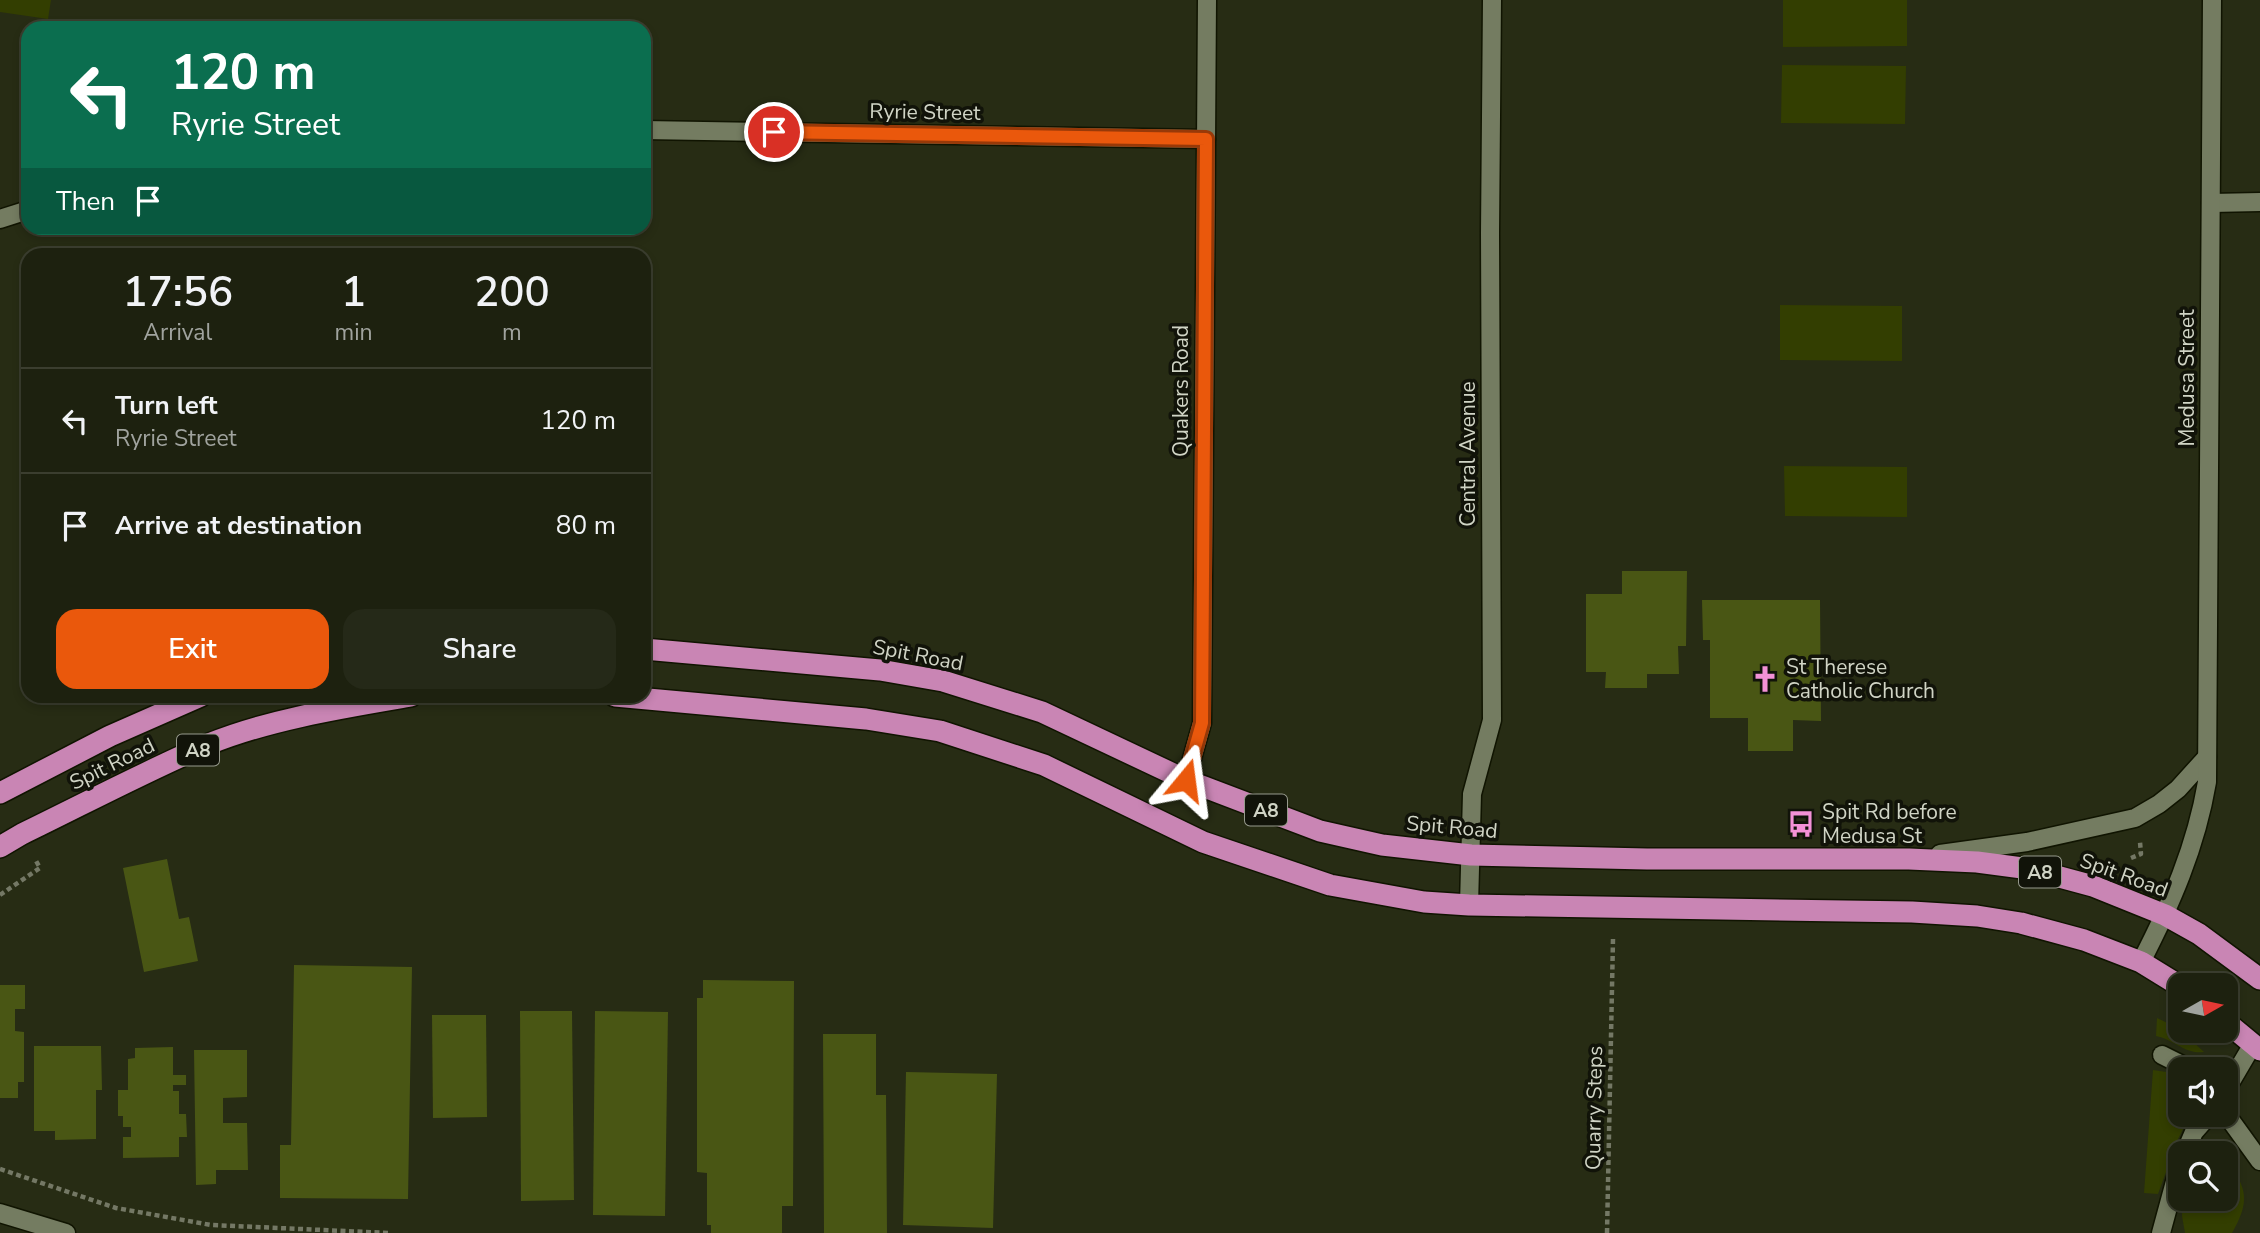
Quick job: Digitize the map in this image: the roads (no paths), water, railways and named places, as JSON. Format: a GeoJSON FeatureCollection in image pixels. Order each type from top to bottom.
{"type":"FeatureCollection","features":[{"type":"Feature","properties":{"kind":"highway","name":"Spit Road"},"geometry":{"type":"LineString","coordinates":[[651,650],[880,670],[943,681],[1042,712],[1186,780],[1320,831],[1382,845],[1471,855],[1647,859],[1909,859],[1977,862],[2030,869],[2093,886],[2165,915],[2199,934],[2260,979]]}},
{"type":"Feature","properties":{"kind":"highway","name":"A8"},"geometry":{"type":"LineString","coordinates":[[651,699],[866,719],[940,732],[1044,765],[1203,842],[1330,885],[1424,902],[1469,905],[1976,915],[2059,933],[2141,962],[2168,979]]}},
{"type":"Feature","properties":{"kind":"highway","name":"Spit Road"},"geometry":{"type":"LineString","coordinates":[[0,793],[120,731],[185,703]]}},
{"type":"Feature","properties":{"kind":"highway","name":"Spit Road"},"geometry":{"type":"LineString","coordinates":[[0,846],[211,744],[249,731],[370,703]]}},
{"type":"Feature","properties":{"kind":"highway"},"geometry":{"type":"LineString","coordinates":[[2238,1032],[2256,1047]]}},
{"type":"Feature","properties":{"kind":"street","name":"Quakers Road"},"geometry":{"type":"LineString","coordinates":[[1186,780],[1202,723],[1206,0]]}},
{"type":"Feature","properties":{"kind":"street","name":"Central Avenue"},"geometry":{"type":"LineString","coordinates":[[1469,905],[1472,794],[1492,720],[1492,0]]}},
{"type":"Feature","properties":{"kind":"street","name":"Medusa Street"},"geometry":{"type":"LineString","coordinates":[[2141,962],[2165,915],[2188,860],[2203,809],[2207,782],[2212,0]]}},
{"type":"Feature","properties":{"kind":"street","name":"Ryrie Street"},"geometry":{"type":"LineString","coordinates":[[651,130],[1206,139]]}},
{"type":"Feature","properties":{"kind":"street"},"geometry":{"type":"LineString","coordinates":[[2211,203],[2260,202]]}},
{"type":"Feature","properties":{"kind":"street"},"geometry":{"type":"LineString","coordinates":[[0,219],[21,212]]}},
{"type":"Feature","properties":{"kind":"street"},"geometry":{"type":"LineString","coordinates":[[1909,859],[2027,842],[2135,818],[2178,789],[2207,757]]}},
{"type":"Feature","properties":{"kind":"street"},"geometry":{"type":"LineString","coordinates":[[2238,1073],[2256,1047]]}},
{"type":"Feature","properties":{"kind":"street"},"geometry":{"type":"LineString","coordinates":[[2162,1055],[2168,1058]]}},
{"type":"Feature","properties":{"kind":"street"},"geometry":{"type":"LineString","coordinates":[[2235,1127],[2260,1161]]}},
{"type":"Feature","properties":{"kind":"street"},"geometry":{"type":"LineString","coordinates":[[2161,1233],[2168,1207]]}},
{"type":"Feature","properties":{"kind":"street"},"geometry":{"type":"LineString","coordinates":[[0,1213],[66,1233]]}},
{"type":"Feature","properties":{"kind":"place","name":"St Therese Catholic Church"},"geometry":{"type":"Point","coordinates":[1765,679]}},
{"type":"Feature","properties":{"kind":"place","name":"Spit Rd before Medusa St"},"geometry":{"type":"Point","coordinates":[1801,824]}}]}
